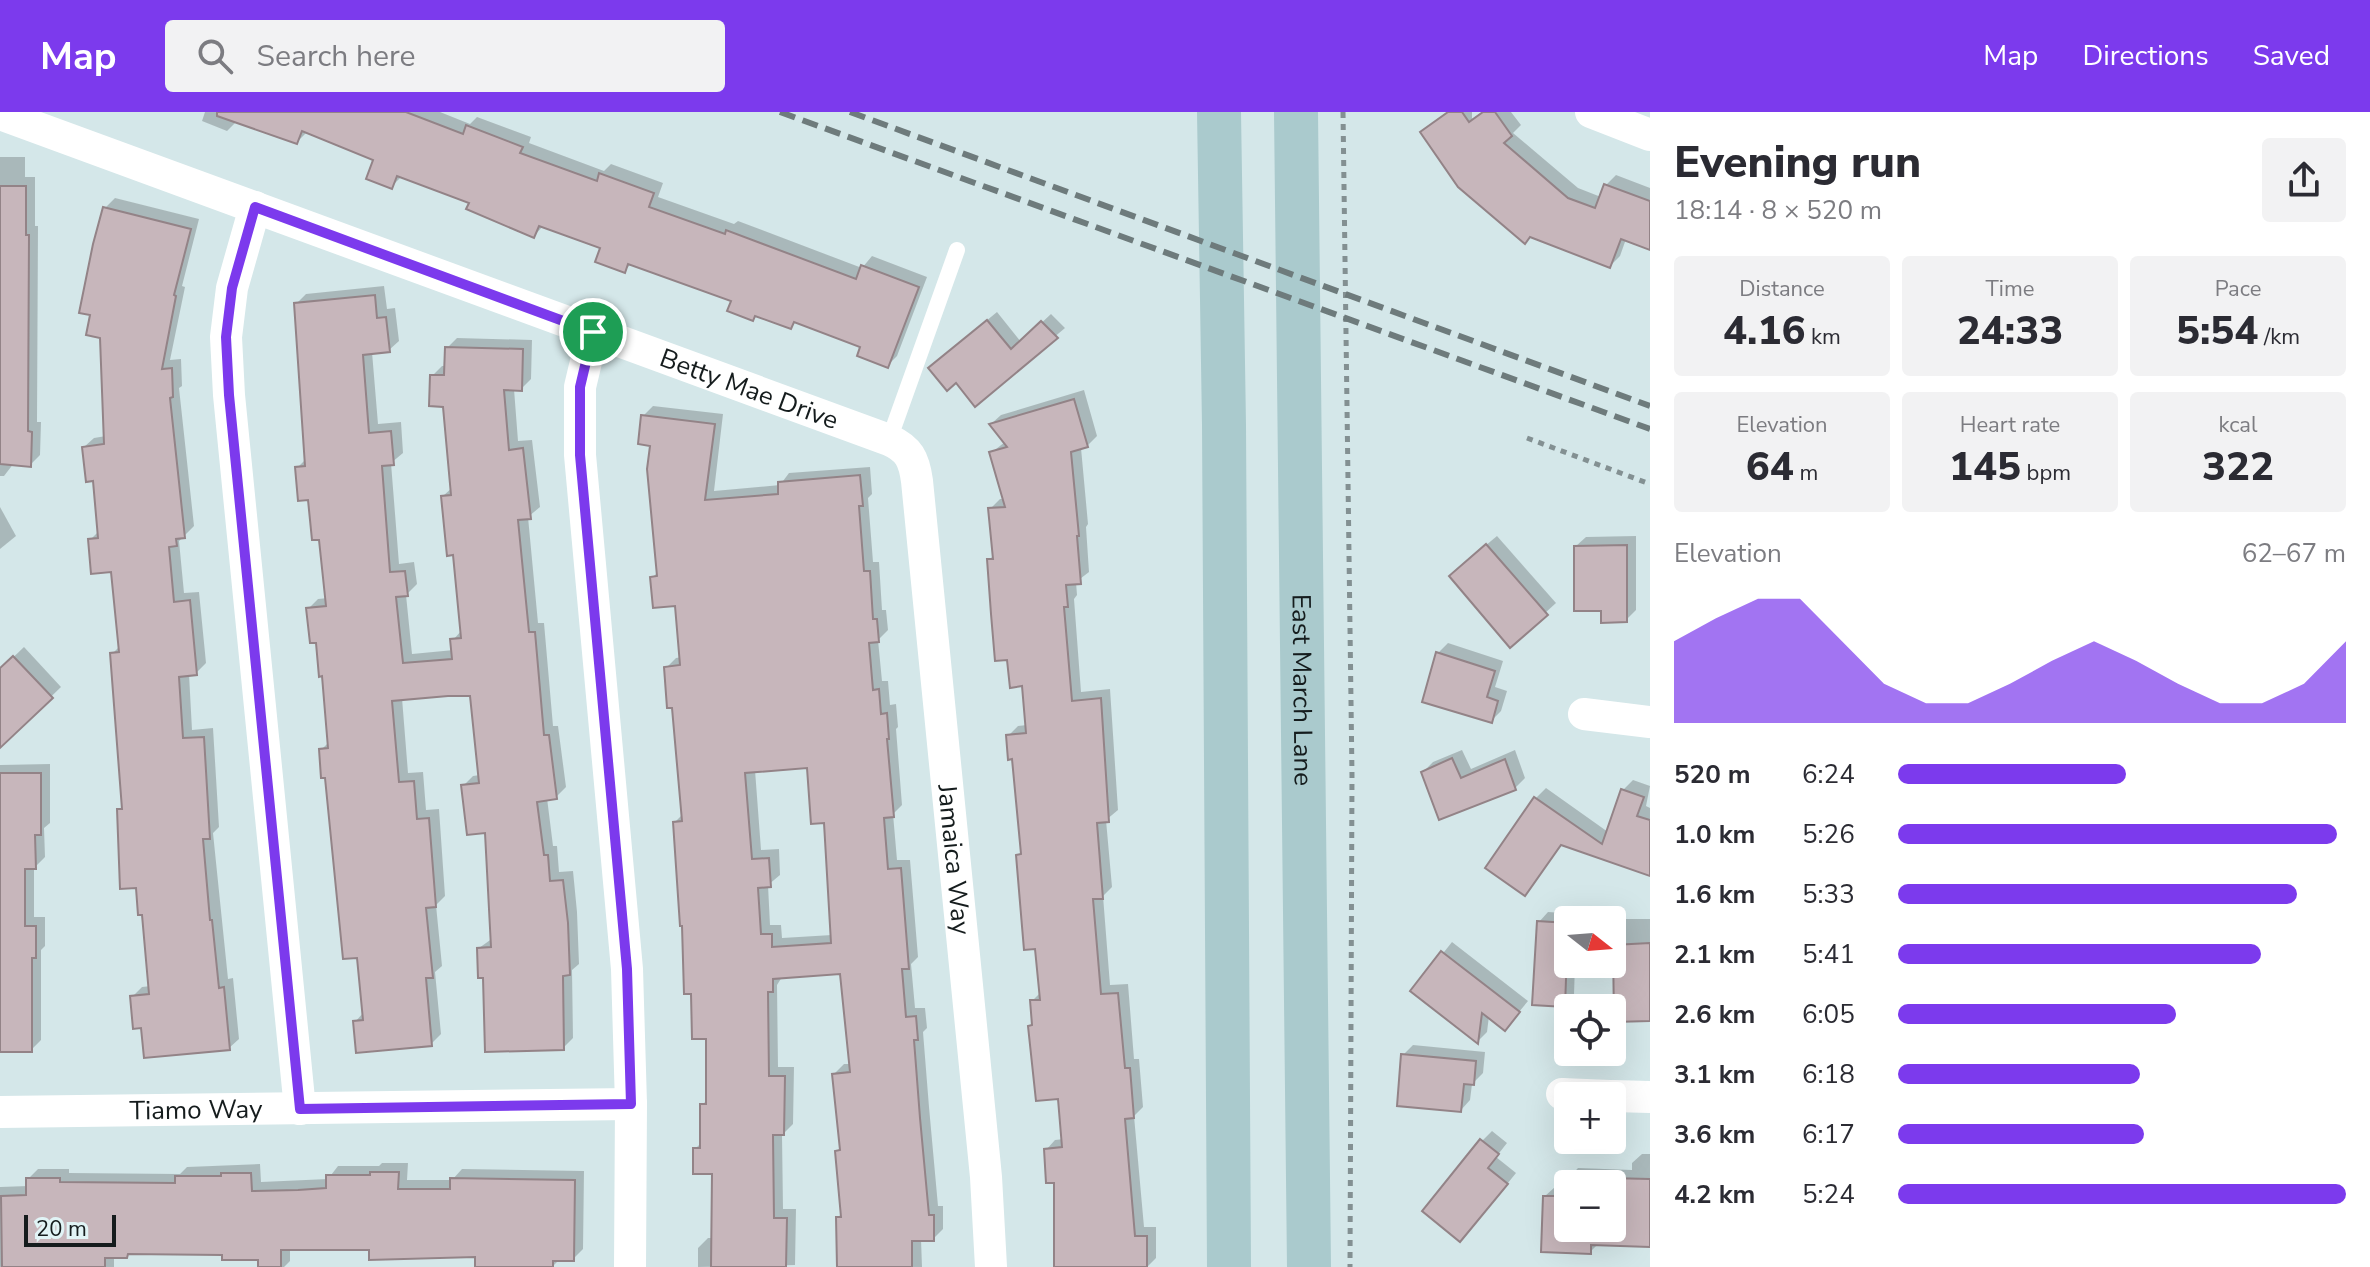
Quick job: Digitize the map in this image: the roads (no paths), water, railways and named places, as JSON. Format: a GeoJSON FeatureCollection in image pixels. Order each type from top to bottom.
{"type":"FeatureCollection","features":[{"type":"Feature","properties":{"kind":"main road"},"geometry":{"type":"LineString","coordinates":[[1219,112],[1229,1267]]}},
{"type":"Feature","properties":{"kind":"main road","name":"East March Lane"},"geometry":{"type":"LineString","coordinates":[[1296,112],[1309,1267]]}},
{"type":"Feature","properties":{"kind":"street"},"geometry":{"type":"LineString","coordinates":[[1591,112],[1650,135]]}},
{"type":"Feature","properties":{"kind":"street","name":"Betty Mae Drive"},"geometry":{"type":"LineString","coordinates":[[0,114],[899,446]]}},
{"type":"Feature","properties":{"kind":"street"},"geometry":{"type":"LineString","coordinates":[[255,207],[232,288],[226,337],[229,395],[300,1109]]}},
{"type":"Feature","properties":{"kind":"street"},"geometry":{"type":"LineString","coordinates":[[593,332],[580,387],[580,455],[627,969],[631,1104],[630,1267]]}},
{"type":"Feature","properties":{"kind":"street","name":"Jamaica Way"},"geometry":{"type":"LineString","coordinates":[[899,446],[915,465],[986,1177],[991,1267]]}},
{"type":"Feature","properties":{"kind":"street"},"geometry":{"type":"LineString","coordinates":[[1584,714],[1650,722]]}},
{"type":"Feature","properties":{"kind":"street"},"geometry":{"type":"LineString","coordinates":[[1626,1096],[1650,1097]]}},
{"type":"Feature","properties":{"kind":"street","name":"Tiamo Way"},"geometry":{"type":"LineString","coordinates":[[0,1112],[631,1104]]}},
{"type":"Feature","properties":{"kind":"lane"},"geometry":{"type":"LineString","coordinates":[[899,446],[957,250]]}},
{"type":"Feature","properties":{"kind":"railway"},"geometry":{"type":"LineString","coordinates":[[780,112],[1650,429]]}},
{"type":"Feature","properties":{"kind":"railway"},"geometry":{"type":"LineString","coordinates":[[850,112],[1650,406]]}}]}
